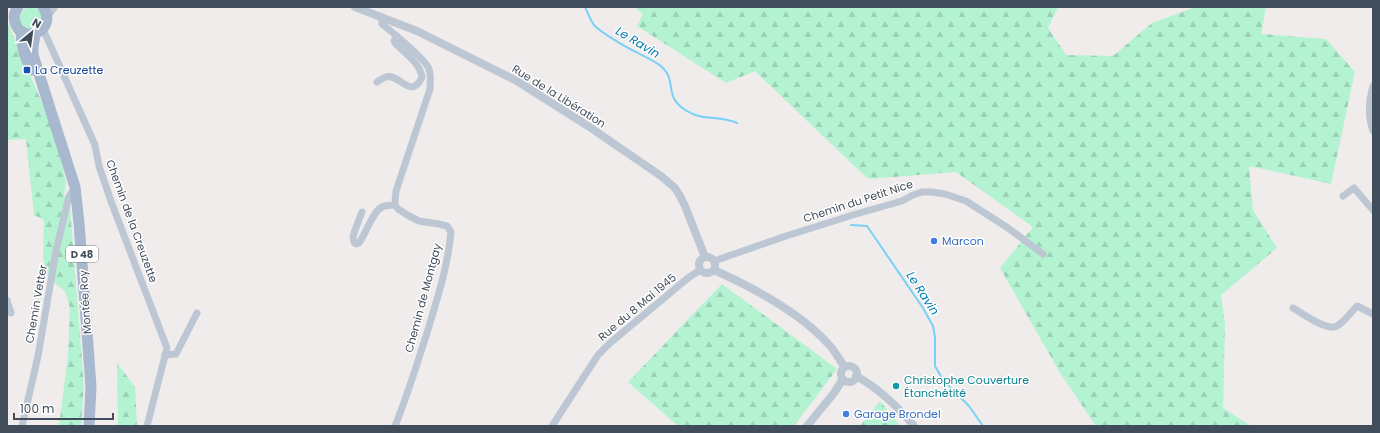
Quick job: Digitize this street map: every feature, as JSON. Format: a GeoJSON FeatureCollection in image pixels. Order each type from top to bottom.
{"type":"FeatureCollection","features":[{"type":"Feature","properties":{"kind":"main road"},"geometry":{"type":"LineString","coordinates":[[14,10],[15,24],[20,31],[25,33],[39,31],[47,21],[48,10]]}},
{"type":"Feature","properties":{"kind":"main road","name":"D 48"},"geometry":{"type":"LineString","coordinates":[[20,31],[30,67],[43,88]]}},
{"type":"Feature","properties":{"kind":"main road","name":"D 48"},"geometry":{"type":"LineString","coordinates":[[39,31],[33,48],[33,55],[43,88]]}},
{"type":"Feature","properties":{"kind":"main road","name":"Montée Roy"},"geometry":{"type":"LineString","coordinates":[[43,88],[75,187],[91,380],[89,426]]}},
{"type":"Feature","properties":{"kind":"street","name":"Rue de la Libération"},"geometry":{"type":"LineString","coordinates":[[355,7],[418,31],[517,81],[588,126],[661,176],[675,188],[680,196],[706,257]]}},
{"type":"Feature","properties":{"kind":"street"},"geometry":{"type":"LineString","coordinates":[[362,212],[353,237],[356,244],[362,239],[379,209],[384,206],[395,205],[396,191],[430,89],[428,67],[397,36],[382,24],[382,17]]}},
{"type":"Feature","properties":{"kind":"street","name":"Chemin de la Creuzette"},"geometry":{"type":"LineString","coordinates":[[39,31],[96,145],[99,166],[166,351]]}},
{"type":"Feature","properties":{"kind":"street"},"geometry":{"type":"LineString","coordinates":[[378,82],[386,77],[392,77],[411,87],[416,85],[422,76],[421,71],[417,66],[394,41],[397,36]]}},
{"type":"Feature","properties":{"kind":"street"},"geometry":{"type":"LineString","coordinates":[[1373,86],[1370,104],[1371,126],[1373,131]]}},
{"type":"Feature","properties":{"kind":"street","name":"Chemin Vetter"},"geometry":{"type":"LineString","coordinates":[[22,426],[38,356],[58,245],[69,196],[75,187]]}},
{"type":"Feature","properties":{"kind":"street"},"geometry":{"type":"LineString","coordinates":[[1343,196],[1354,188],[1373,210]]}},
{"type":"Feature","properties":{"kind":"street","name":"Chemin du Petit Nice"},"geometry":{"type":"LineString","coordinates":[[714,266],[786,236],[902,201],[912,195],[927,192],[946,194],[966,201],[1008,228],[1043,254]]}},
{"type":"Feature","properties":{"kind":"street","name":"Chemin de Montgay"},"geometry":{"type":"LineString","coordinates":[[395,205],[398,209],[419,221],[447,226],[451,232],[450,243],[432,315],[406,397],[395,426]]}},
{"type":"Feature","properties":{"kind":"street"},"geometry":{"type":"LineString","coordinates":[[714,266],[707,273],[700,270],[699,262],[706,257],[712,258],[714,266],[785,309],[818,334],[831,347],[845,367]]}},
{"type":"Feature","properties":{"kind":"street","name":"Rue du 8 Mai 1945"},"geometry":{"type":"LineString","coordinates":[[552,426],[598,355],[610,343],[688,278],[700,270]]}},
{"type":"Feature","properties":{"kind":"street"},"geometry":{"type":"LineString","coordinates":[[7,300],[12,313]]}},
{"type":"Feature","properties":{"kind":"street"},"geometry":{"type":"LineString","coordinates":[[1293,308],[1323,326],[1331,328],[1338,325],[1357,306],[1373,314]]}},
{"type":"Feature","properties":{"kind":"street"},"geometry":{"type":"LineString","coordinates":[[147,426],[166,351],[176,354],[197,313]]}},
{"type":"Feature","properties":{"kind":"street"},"geometry":{"type":"LineString","coordinates":[[843,379],[850,381],[854,380],[857,371],[854,367],[845,367]]}},
{"type":"Feature","properties":{"kind":"street"},"geometry":{"type":"LineString","coordinates":[[807,426],[834,393],[843,379],[842,373],[845,367]]}},
{"type":"Feature","properties":{"kind":"street"},"geometry":{"type":"LineString","coordinates":[[856,376],[887,398],[914,426]]}},
{"type":"Feature","properties":{"kind":"green space"},"geometry":{"type":"Polygon","coordinates":[[[31,7],[35,8],[41,14],[41,22],[35,28],[31,29],[27,28],[21,22],[20,18],[21,14],[27,8],[31,7]]]}},
{"type":"Feature","properties":{"kind":"green space"},"geometry":{"type":"Polygon","coordinates":[[[635,7],[1058,7],[1048,28],[1066,55],[1113,56],[1152,23],[1196,7],[1266,7],[1261,34],[1326,39],[1355,72],[1331,184],[1249,166],[1253,210],[1277,248],[1221,295],[1225,324],[1223,408],[1251,426],[1096,426],[1060,373],[1000,268],[1033,227],[956,172],[868,179],[755,71],[726,83],[637,26],[643,14],[635,7]]]}},
{"type":"Feature","properties":{"kind":"green space"},"geometry":{"type":"Polygon","coordinates":[[[7,21],[52,126],[66,182],[64,195],[70,207],[84,386],[81,426],[59,426],[68,355],[70,308],[65,291],[48,278],[43,258],[44,220],[34,215],[26,139],[7,140],[7,21]]]}},
{"type":"Feature","properties":{"kind":"green space"},"geometry":{"type":"Polygon","coordinates":[[[722,284],[837,369],[794,426],[678,426],[628,382],[722,284]]]}},
{"type":"Feature","properties":{"kind":"green space"},"geometry":{"type":"Polygon","coordinates":[[[117,363],[135,387],[137,426],[118,426],[117,363]]]}},
{"type":"Feature","properties":{"kind":"green space"},"geometry":{"type":"Polygon","coordinates":[[[880,401],[900,426],[860,426],[880,401]]]}},
{"type":"Feature","properties":{"kind":"waterway","name":"Le Ravin"},"geometry":{"type":"LineString","coordinates":[[585,7],[592,22],[598,29],[621,44],[654,61],[663,68],[667,73],[675,100],[680,106],[699,116],[725,119],[737,123]]}},
{"type":"Feature","properties":{"kind":"waterway","name":"Le Ravin"},"geometry":{"type":"LineString","coordinates":[[851,225],[867,226],[923,308],[933,326],[935,337],[935,366],[943,380],[969,406],[983,426]]}},
{"type":"Feature","properties":{"kind":"place","name":"La Creuzette"},"geometry":{"type":"Point","coordinates":[27,70]}},
{"type":"Feature","properties":{"kind":"place","name":"Marcon"},"geometry":{"type":"Point","coordinates":[934,241]}},
{"type":"Feature","properties":{"kind":"place","name":"Christophe Couverture Étanchétité"},"geometry":{"type":"Point","coordinates":[896,386]}},
{"type":"Feature","properties":{"kind":"place","name":"Garage Brondel"},"geometry":{"type":"Point","coordinates":[846,414]}}]}
